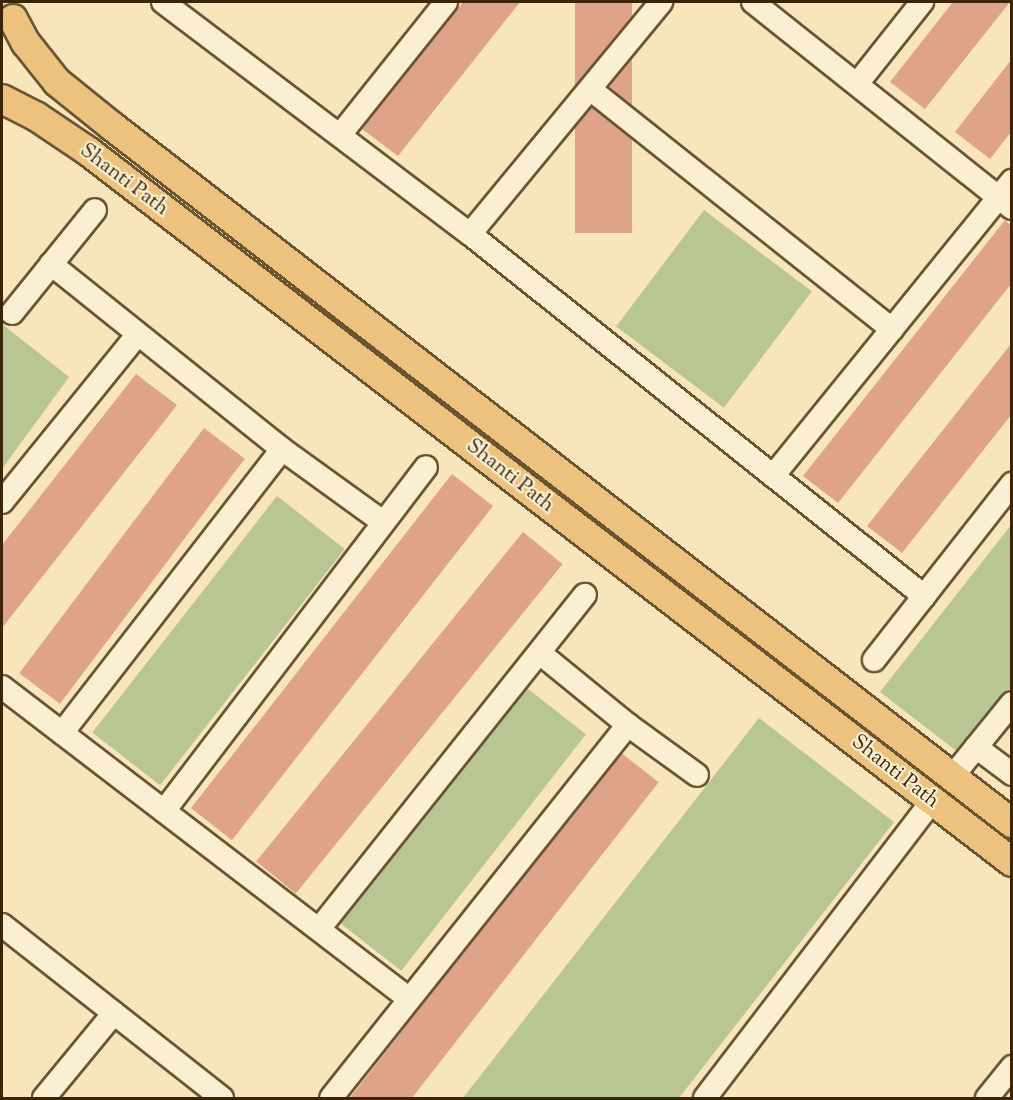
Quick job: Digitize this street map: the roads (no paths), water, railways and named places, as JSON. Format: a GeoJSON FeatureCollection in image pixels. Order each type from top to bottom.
{"type":"FeatureCollection","features":[{"type":"Feature","properties":{"kind":"main road"},"geometry":{"type":"LineString","coordinates":[[2,46],[15,10]]}},
{"type":"Feature","properties":{"kind":"main road","name":"Shanti Path"},"geometry":{"type":"LineString","coordinates":[[15,10],[26,43],[57,82],[1011,823]]}},
{"type":"Feature","properties":{"kind":"main road","name":"Shanti Path"},"geometry":{"type":"LineString","coordinates":[[2,99],[37,117],[89,152],[1011,862]]}},
{"type":"Feature","properties":{"kind":"street"},"geometry":{"type":"LineString","coordinates":[[163,2],[471,234],[924,596]]}},
{"type":"Feature","properties":{"kind":"street"},"geometry":{"type":"LineString","coordinates":[[340,135],[446,2]]}},
{"type":"Feature","properties":{"kind":"street"},"geometry":{"type":"LineString","coordinates":[[471,234],[661,2]]}},
{"type":"Feature","properties":{"kind":"street"},"geometry":{"type":"LineString","coordinates":[[753,2],[857,84],[1007,195],[892,329],[773,476]]}},
{"type":"Feature","properties":{"kind":"street"},"geometry":{"type":"LineString","coordinates":[[857,84],[922,2]]}},
{"type":"Feature","properties":{"kind":"street"},"geometry":{"type":"LineString","coordinates":[[590,89],[892,329]]}},
{"type":"Feature","properties":{"kind":"street"},"geometry":{"type":"LineString","coordinates":[[12,313],[95,210]]}},
{"type":"Feature","properties":{"kind":"street"},"geometry":{"type":"LineString","coordinates":[[51,264],[282,449],[383,522]]}},
{"type":"Feature","properties":{"kind":"street"},"geometry":{"type":"LineString","coordinates":[[2,502],[137,335]]}},
{"type":"Feature","properties":{"kind":"street"},"geometry":{"type":"LineString","coordinates":[[63,733],[282,449]]}},
{"type":"Feature","properties":{"kind":"street"},"geometry":{"type":"LineString","coordinates":[[164,811],[426,468]]}},
{"type":"Feature","properties":{"kind":"street"},"geometry":{"type":"LineString","coordinates":[[874,660],[1011,484]]}},
{"type":"Feature","properties":{"kind":"street"},"geometry":{"type":"LineString","coordinates":[[319,929],[541,654],[585,595]]}},
{"type":"Feature","properties":{"kind":"street"},"geometry":{"type":"LineString","coordinates":[[541,654],[628,725],[698,775]]}},
{"type":"Feature","properties":{"kind":"street"},"geometry":{"type":"LineString","coordinates":[[2,689],[63,733],[408,998]]}},
{"type":"Feature","properties":{"kind":"street"},"geometry":{"type":"LineString","coordinates":[[952,777],[1011,703]]}},
{"type":"Feature","properties":{"kind":"street"},"geometry":{"type":"LineString","coordinates":[[331,1098],[408,998],[628,725]]}},
{"type":"Feature","properties":{"kind":"street"},"geometry":{"type":"LineString","coordinates":[[976,747],[1011,774]]}},
{"type":"Feature","properties":{"kind":"street"},"geometry":{"type":"LineString","coordinates":[[705,1098],[932,801]]}},
{"type":"Feature","properties":{"kind":"street"},"geometry":{"type":"LineString","coordinates":[[2,925],[222,1098]]}},
{"type":"Feature","properties":{"kind":"street"},"geometry":{"type":"LineString","coordinates":[[44,1098],[114,1013]]}},
{"type":"Feature","properties":{"kind":"street"},"geometry":{"type":"LineString","coordinates":[[987,1098],[1011,1067]]}}]}
